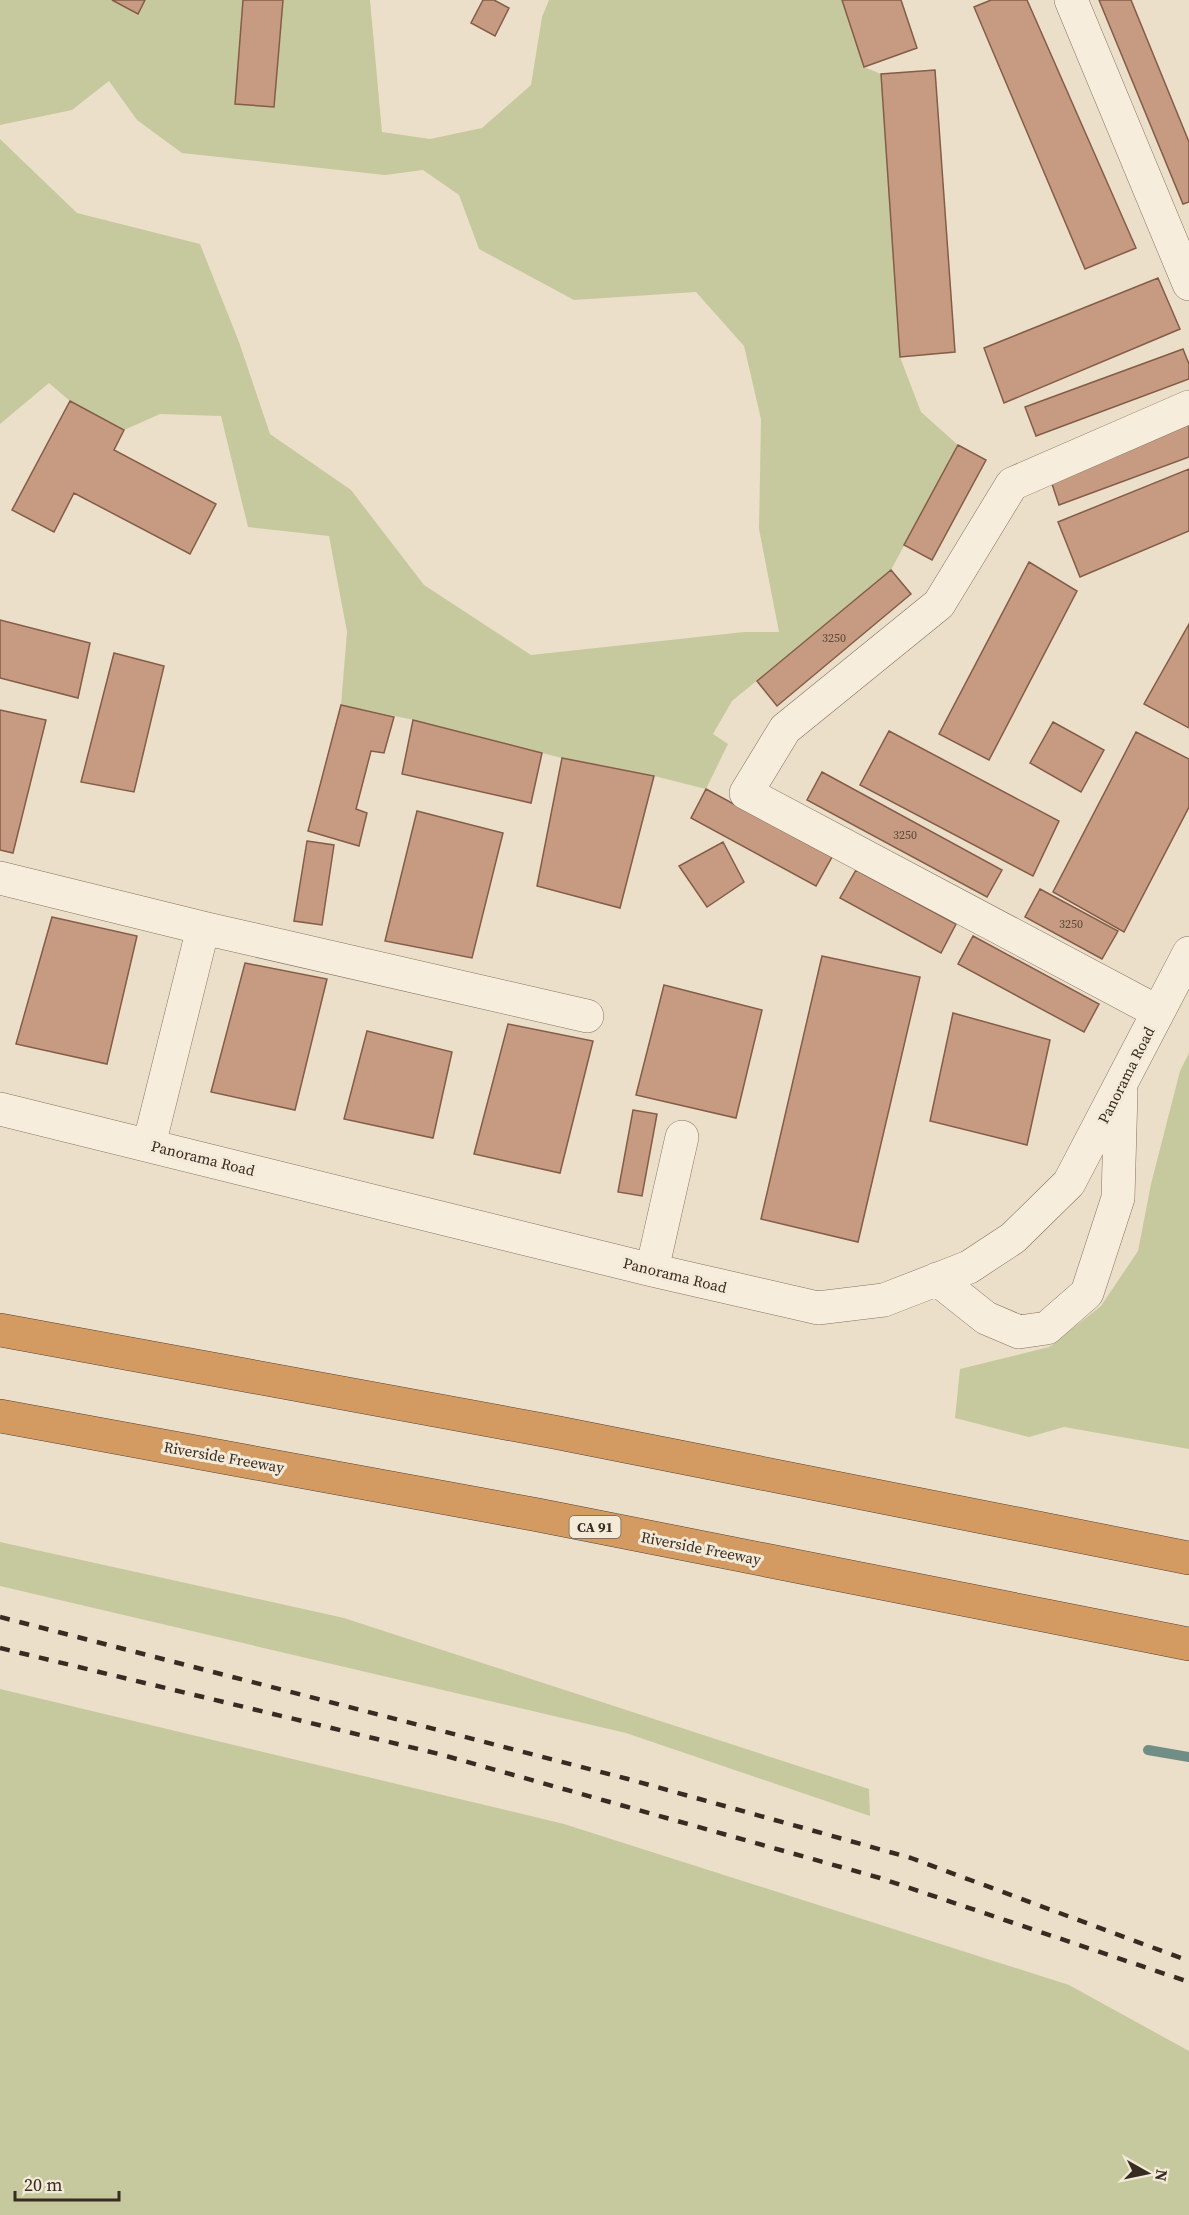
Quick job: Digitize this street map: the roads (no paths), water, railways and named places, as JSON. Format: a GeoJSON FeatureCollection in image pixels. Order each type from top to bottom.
{"type":"FeatureCollection","features":[{"type":"Feature","properties":{"kind":"highway"},"geometry":{"type":"LineString","coordinates":[[0,1330],[554,1432],[1189,1558]]}},
{"type":"Feature","properties":{"kind":"highway","name":"Riverside Freeway"},"geometry":{"type":"LineString","coordinates":[[0,1416],[550,1518],[1189,1644]]}},
{"type":"Feature","properties":{"kind":"street"},"geometry":{"type":"LineString","coordinates":[[1071,0],[1189,284]]}},
{"type":"Feature","properties":{"kind":"street"},"geometry":{"type":"LineString","coordinates":[[1158,1012],[746,793],[785,729],[939,604],[1012,484],[1189,407]]}},
{"type":"Feature","properties":{"kind":"street"},"geometry":{"type":"LineString","coordinates":[[0,878],[203,928],[587,1016]]}},
{"type":"Feature","properties":{"kind":"street"},"geometry":{"type":"LineString","coordinates":[[149,1145],[203,928]]}},
{"type":"Feature","properties":{"kind":"street","name":"Panorama Road"},"geometry":{"type":"LineString","coordinates":[[0,1109],[652,1270],[818,1308],[884,1300],[969,1267],[1013,1238],[1069,1184],[1189,953]]}},
{"type":"Feature","properties":{"kind":"street"},"geometry":{"type":"LineString","coordinates":[[938,1279],[986,1318],[1019,1332],[1047,1328],[1087,1293],[1118,1198],[1121,1083]]}},
{"type":"Feature","properties":{"kind":"street"},"geometry":{"type":"LineString","coordinates":[[652,1270],[682,1137]]}},
{"type":"Feature","properties":{"kind":"waterway"},"geometry":{"type":"LineString","coordinates":[[1148,1750],[1189,1757]]}},
{"type":"Feature","properties":{"kind":"railway"},"geometry":{"type":"LineString","coordinates":[[0,1617],[628,1779],[911,1858],[1189,1961]]}},
{"type":"Feature","properties":{"kind":"railway"},"geometry":{"type":"LineString","coordinates":[[0,1648],[439,1754],[880,1878],[1189,1982]]}}]}
